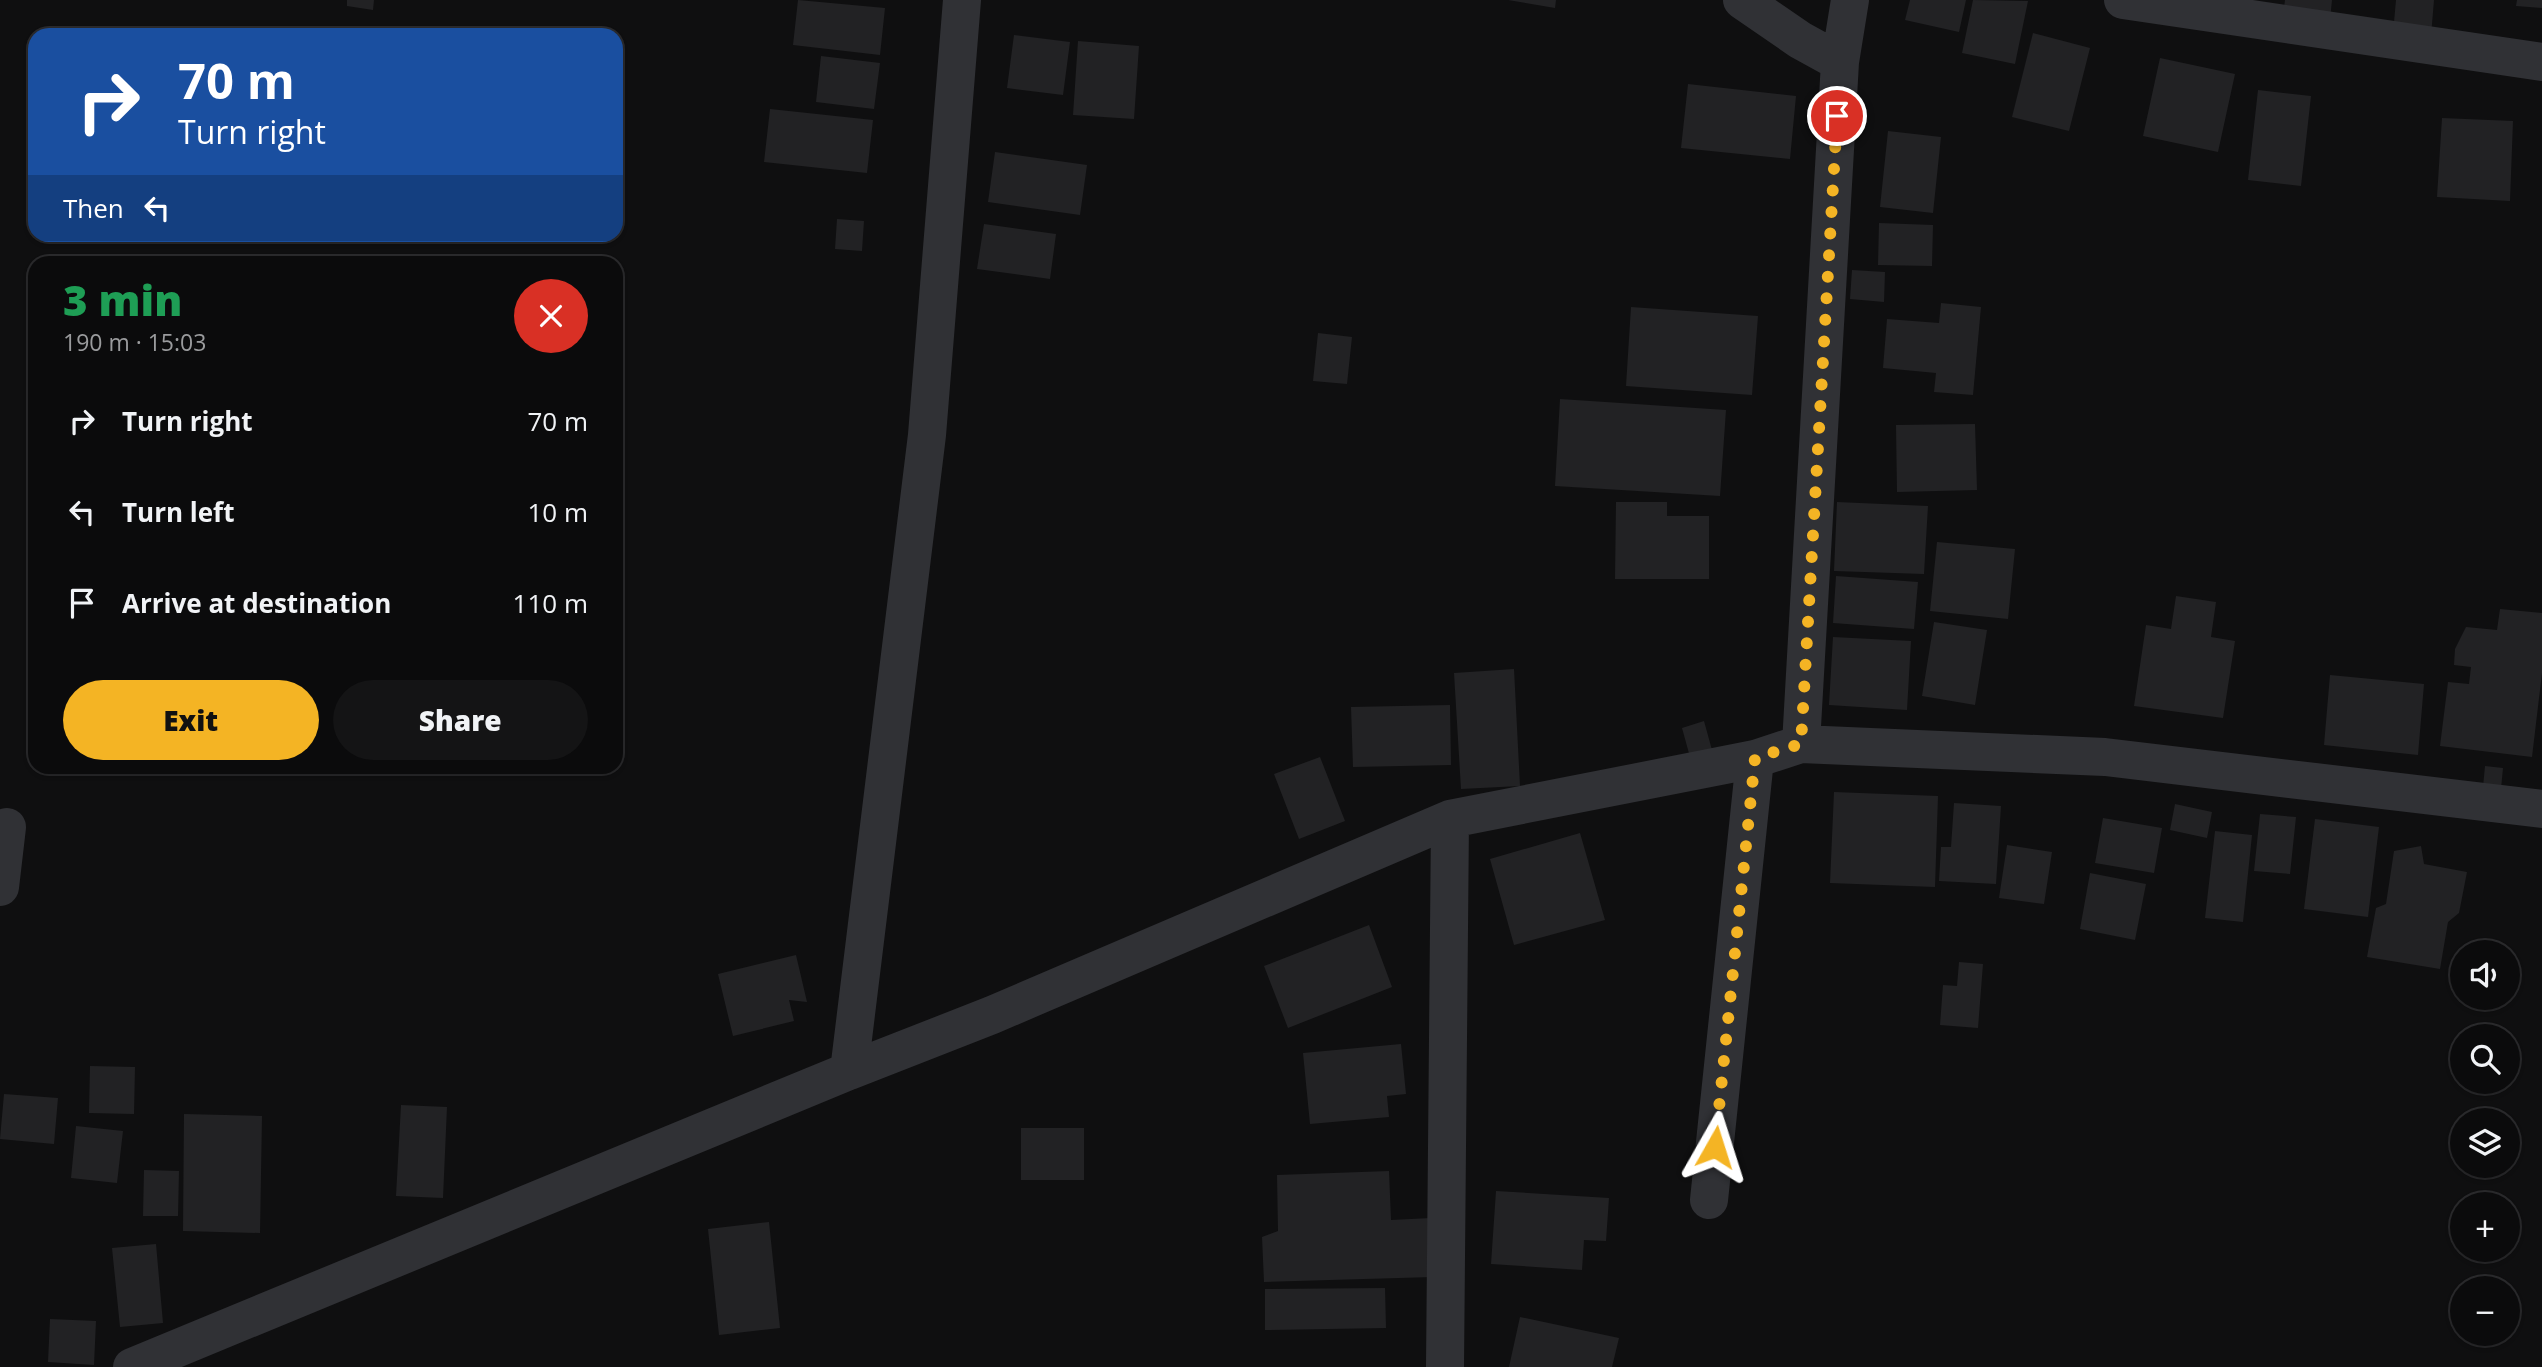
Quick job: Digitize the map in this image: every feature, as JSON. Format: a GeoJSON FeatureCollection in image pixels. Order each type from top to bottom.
{"type":"FeatureCollection","features":[{"type":"Feature","properties":{"kind":"street"},"geometry":{"type":"LineString","coordinates":[[849,1072],[927,435],[962,0]]}},
{"type":"Feature","properties":{"kind":"street"},"geometry":{"type":"LineString","coordinates":[[1742,0],[1842,50]]}},
{"type":"Feature","properties":{"kind":"street"},"geometry":{"type":"LineString","coordinates":[[1801,744],[1842,50],[1850,0]]}},
{"type":"Feature","properties":{"kind":"street"},"geometry":{"type":"LineString","coordinates":[[2123,0],[2542,62]]}},
{"type":"Feature","properties":{"kind":"street"},"geometry":{"type":"LineString","coordinates":[[132,1367],[992,1015],[1450,819],[1755,758],[1801,744],[2105,757],[2542,809]]}},
{"type":"Feature","properties":{"kind":"street"},"geometry":{"type":"LineString","coordinates":[[1709,1200],[1755,758]]}},
{"type":"Feature","properties":{"kind":"street"},"geometry":{"type":"LineString","coordinates":[[1445,1367],[1450,819]]}},
{"type":"Feature","properties":{"kind":"street"},"geometry":{"type":"LineString","coordinates":[[0,887],[7,827]]}},
{"type":"Feature","properties":{"kind":"building"},"geometry":{"type":"Polygon","coordinates":[[[347,0],[374,0],[373,10],[347,6],[347,0]]]}},
{"type":"Feature","properties":{"kind":"building"},"geometry":{"type":"Polygon","coordinates":[[[798,0],[885,8],[880,55],[793,45],[798,0]]]}},
{"type":"Feature","properties":{"kind":"building"},"geometry":{"type":"Polygon","coordinates":[[[1508,0],[1556,0],[1555,8],[1508,0]]]}},
{"type":"Feature","properties":{"kind":"building"},"geometry":{"type":"Polygon","coordinates":[[[1910,0],[1966,0],[1959,32],[1905,20],[1910,0]]]}},
{"type":"Feature","properties":{"kind":"building"},"geometry":{"type":"Polygon","coordinates":[[[1973,0],[2028,1],[2015,64],[1962,53],[1973,0]]]}},
{"type":"Feature","properties":{"kind":"building"},"geometry":{"type":"Polygon","coordinates":[[[2285,0],[2332,0],[2330,20],[2283,16],[2285,0]]]}},
{"type":"Feature","properties":{"kind":"building"},"geometry":{"type":"Polygon","coordinates":[[[2396,0],[2434,0],[2431,36],[2393,33],[2396,0]]]}},
{"type":"Feature","properties":{"kind":"building"},"geometry":{"type":"Polygon","coordinates":[[[2517,0],[2542,0],[2542,8],[2516,6],[2517,0]]]}},
{"type":"Feature","properties":{"kind":"building"},"geometry":{"type":"Polygon","coordinates":[[[2033,33],[2090,48],[2069,131],[2012,117],[2033,33]]]}},
{"type":"Feature","properties":{"kind":"building"},"geometry":{"type":"Polygon","coordinates":[[[1014,35],[1070,42],[1063,95],[1007,88],[1014,35]]]}},
{"type":"Feature","properties":{"kind":"building"},"geometry":{"type":"Polygon","coordinates":[[[1078,41],[1139,46],[1134,119],[1073,115],[1078,41]]]}},
{"type":"Feature","properties":{"kind":"building"},"geometry":{"type":"Polygon","coordinates":[[[821,56],[880,63],[874,109],[816,102],[821,56]]]}},
{"type":"Feature","properties":{"kind":"building"},"geometry":{"type":"Polygon","coordinates":[[[2160,58],[2235,74],[2218,152],[2143,136],[2160,58]]]}},
{"type":"Feature","properties":{"kind":"building"},"geometry":{"type":"Polygon","coordinates":[[[1688,84],[1796,96],[1790,159],[1681,148],[1688,84]]]}},
{"type":"Feature","properties":{"kind":"building"},"geometry":{"type":"Polygon","coordinates":[[[2258,90],[2311,96],[2301,186],[2248,180],[2258,90]]]}},
{"type":"Feature","properties":{"kind":"building"},"geometry":{"type":"Polygon","coordinates":[[[770,109],[873,120],[867,173],[764,162],[770,109]]]}},
{"type":"Feature","properties":{"kind":"building"},"geometry":{"type":"Polygon","coordinates":[[[2442,118],[2513,121],[2510,201],[2437,197],[2442,118]]]}},
{"type":"Feature","properties":{"kind":"building"},"geometry":{"type":"Polygon","coordinates":[[[1888,131],[1941,137],[1933,213],[1880,207],[1888,131]]]}},
{"type":"Feature","properties":{"kind":"building"},"geometry":{"type":"Polygon","coordinates":[[[995,152],[1087,165],[1080,215],[988,202],[995,152]]]}},
{"type":"Feature","properties":{"kind":"building"},"geometry":{"type":"Polygon","coordinates":[[[837,219],[864,221],[862,251],[835,249],[837,219]]]}},
{"type":"Feature","properties":{"kind":"building"},"geometry":{"type":"Polygon","coordinates":[[[1879,223],[1933,225],[1932,266],[1878,265],[1879,223]]]}},
{"type":"Feature","properties":{"kind":"building"},"geometry":{"type":"Polygon","coordinates":[[[984,224],[1056,234],[1050,279],[977,269],[984,224]]]}},
{"type":"Feature","properties":{"kind":"building"},"geometry":{"type":"Polygon","coordinates":[[[1852,270],[1885,272],[1884,302],[1850,299],[1852,270]]]}},
{"type":"Feature","properties":{"kind":"building"},"geometry":{"type":"Polygon","coordinates":[[[1941,303],[1981,307],[1973,395],[1934,392],[1936,373],[1883,368],[1887,319],[1939,323],[1941,303]]]}},
{"type":"Feature","properties":{"kind":"building"},"geometry":{"type":"Polygon","coordinates":[[[1631,307],[1758,316],[1752,395],[1626,386],[1631,307]]]}},
{"type":"Feature","properties":{"kind":"building"},"geometry":{"type":"Polygon","coordinates":[[[1318,333],[1352,337],[1347,384],[1313,381],[1318,333]]]}},
{"type":"Feature","properties":{"kind":"building"},"geometry":{"type":"Polygon","coordinates":[[[1560,399],[1726,410],[1720,496],[1555,486],[1560,399]]]}},
{"type":"Feature","properties":{"kind":"building"},"geometry":{"type":"Polygon","coordinates":[[[1975,424],[1977,490],[1897,492],[1896,425],[1975,424]]]}},
{"type":"Feature","properties":{"kind":"building"},"geometry":{"type":"Polygon","coordinates":[[[1616,502],[1667,502],[1667,516],[1709,516],[1709,579],[1615,579],[1616,502]]]}},
{"type":"Feature","properties":{"kind":"building"},"geometry":{"type":"Polygon","coordinates":[[[1837,502],[1928,506],[1924,574],[1834,571],[1837,502]]]}},
{"type":"Feature","properties":{"kind":"building"},"geometry":{"type":"Polygon","coordinates":[[[1937,542],[2015,549],[2008,619],[1930,611],[1937,542]]]}},
{"type":"Feature","properties":{"kind":"building"},"geometry":{"type":"Polygon","coordinates":[[[1836,576],[1918,582],[1914,629],[1833,623],[1836,576]]]}},
{"type":"Feature","properties":{"kind":"building"},"geometry":{"type":"Polygon","coordinates":[[[2176,596],[2216,602],[2211,637],[2235,641],[2223,718],[2134,706],[2146,625],[2171,629],[2176,596]]]}},
{"type":"Feature","properties":{"kind":"building"},"geometry":{"type":"Polygon","coordinates":[[[2500,609],[2542,613],[2542,673],[2532,757],[2440,746],[2448,682],[2469,684],[2471,667],[2454,665],[2455,649],[2466,627],[2497,630],[2500,609]]]}},
{"type":"Feature","properties":{"kind":"building"},"geometry":{"type":"Polygon","coordinates":[[[1934,622],[1987,630],[1975,705],[1922,696],[1934,622]]]}},
{"type":"Feature","properties":{"kind":"building"},"geometry":{"type":"Polygon","coordinates":[[[1833,637],[1911,641],[1907,710],[1829,705],[1833,637]]]}},
{"type":"Feature","properties":{"kind":"building"},"geometry":{"type":"Polygon","coordinates":[[[1514,669],[1520,786],[1461,789],[1454,673],[1514,669]]]}},
{"type":"Feature","properties":{"kind":"building"},"geometry":{"type":"Polygon","coordinates":[[[2330,675],[2424,684],[2418,755],[2324,745],[2330,675]]]}},
{"type":"Feature","properties":{"kind":"building"},"geometry":{"type":"Polygon","coordinates":[[[1450,705],[1451,765],[1353,767],[1351,707],[1450,705]]]}},
{"type":"Feature","properties":{"kind":"building"},"geometry":{"type":"Polygon","coordinates":[[[1704,721],[1712,750],[1690,757],[1682,728],[1704,721]]]}},
{"type":"Feature","properties":{"kind":"building"},"geometry":{"type":"Polygon","coordinates":[[[1320,757],[1345,821],[1299,839],[1274,774],[1320,757]]]}},
{"type":"Feature","properties":{"kind":"building"},"geometry":{"type":"Polygon","coordinates":[[[2485,766],[2503,768],[2501,789],[2483,787],[2485,766]]]}},
{"type":"Feature","properties":{"kind":"building"},"geometry":{"type":"Polygon","coordinates":[[[1834,792],[1938,796],[1935,887],[1830,883],[1834,792]]]}},
{"type":"Feature","properties":{"kind":"building"},"geometry":{"type":"Polygon","coordinates":[[[1954,803],[2001,806],[1996,884],[1939,881],[1941,847],[1951,847],[1954,803]]]}},
{"type":"Feature","properties":{"kind":"building"},"geometry":{"type":"Polygon","coordinates":[[[2175,804],[2212,812],[2207,838],[2170,830],[2175,804]]]}},
{"type":"Feature","properties":{"kind":"building"},"geometry":{"type":"Polygon","coordinates":[[[2260,814],[2296,817],[2290,874],[2254,871],[2260,814]]]}},
{"type":"Feature","properties":{"kind":"building"},"geometry":{"type":"Polygon","coordinates":[[[2103,818],[2162,828],[2154,873],[2095,863],[2103,818]]]}},
{"type":"Feature","properties":{"kind":"building"},"geometry":{"type":"Polygon","coordinates":[[[2315,819],[2379,827],[2368,917],[2304,909],[2315,819]]]}},
{"type":"Feature","properties":{"kind":"building"},"geometry":{"type":"Polygon","coordinates":[[[2215,831],[2252,835],[2243,922],[2205,918],[2215,831]]]}},
{"type":"Feature","properties":{"kind":"building"},"geometry":{"type":"Polygon","coordinates":[[[1580,833],[1605,920],[1514,945],[1490,859],[1580,833]]]}},
{"type":"Feature","properties":{"kind":"building"},"geometry":{"type":"Polygon","coordinates":[[[2007,845],[2052,852],[2044,904],[1999,898],[2007,845]]]}},
{"type":"Feature","properties":{"kind":"building"},"geometry":{"type":"Polygon","coordinates":[[[2421,846],[2424,864],[2467,872],[2459,913],[2448,922],[2440,969],[2367,957],[2376,908],[2386,904],[2394,851],[2421,846]]]}},
{"type":"Feature","properties":{"kind":"building"},"geometry":{"type":"Polygon","coordinates":[[[2090,873],[2146,884],[2135,940],[2080,929],[2090,873]]]}},
{"type":"Feature","properties":{"kind":"building"},"geometry":{"type":"Polygon","coordinates":[[[1369,925],[1392,987],[1288,1028],[1264,966],[1369,925]]]}},
{"type":"Feature","properties":{"kind":"building"},"geometry":{"type":"Polygon","coordinates":[[[796,955],[807,1002],[789,1000],[794,1021],[733,1036],[718,974],[796,955]]]}},
{"type":"Feature","properties":{"kind":"building"},"geometry":{"type":"Polygon","coordinates":[[[1959,962],[1983,964],[1978,1028],[1940,1025],[1943,985],[1957,986],[1959,962]]]}},
{"type":"Feature","properties":{"kind":"building"},"geometry":{"type":"Polygon","coordinates":[[[1401,1044],[1406,1094],[1387,1096],[1389,1117],[1310,1124],[1303,1053],[1401,1044]]]}},
{"type":"Feature","properties":{"kind":"building"},"geometry":{"type":"Polygon","coordinates":[[[90,1066],[135,1067],[134,1114],[89,1113],[90,1066]]]}},
{"type":"Feature","properties":{"kind":"building"},"geometry":{"type":"Polygon","coordinates":[[[4,1094],[58,1098],[54,1144],[0,1139],[4,1094]]]}},
{"type":"Feature","properties":{"kind":"building"},"geometry":{"type":"Polygon","coordinates":[[[401,1105],[447,1107],[443,1198],[396,1196],[401,1105]]]}},
{"type":"Feature","properties":{"kind":"building"},"geometry":{"type":"Polygon","coordinates":[[[184,1114],[262,1116],[260,1233],[183,1231],[184,1114]]]}},
{"type":"Feature","properties":{"kind":"building"},"geometry":{"type":"Polygon","coordinates":[[[76,1126],[123,1131],[117,1183],[71,1178],[76,1126]]]}},
{"type":"Feature","properties":{"kind":"building"},"geometry":{"type":"Polygon","coordinates":[[[1021,1128],[1084,1128],[1084,1180],[1021,1180],[1021,1128]]]}},
{"type":"Feature","properties":{"kind":"building"},"geometry":{"type":"Polygon","coordinates":[[[144,1170],[179,1171],[178,1216],[143,1216],[144,1170]]]}},
{"type":"Feature","properties":{"kind":"building"},"geometry":{"type":"Polygon","coordinates":[[[1389,1171],[1391,1220],[1431,1218],[1433,1277],[1264,1282],[1262,1237],[1278,1231],[1277,1175],[1389,1171]]]}},
{"type":"Feature","properties":{"kind":"building"},"geometry":{"type":"Polygon","coordinates":[[[1496,1191],[1609,1198],[1606,1241],[1584,1240],[1582,1270],[1491,1264],[1496,1191]]]}},
{"type":"Feature","properties":{"kind":"building"},"geometry":{"type":"Polygon","coordinates":[[[769,1222],[780,1328],[719,1335],[708,1229],[769,1222]]]}},
{"type":"Feature","properties":{"kind":"building"},"geometry":{"type":"Polygon","coordinates":[[[156,1244],[163,1323],[120,1327],[112,1248],[156,1244]]]}},
{"type":"Feature","properties":{"kind":"building"},"geometry":{"type":"Polygon","coordinates":[[[1385,1288],[1386,1328],[1265,1330],[1265,1289],[1385,1288]]]}},
{"type":"Feature","properties":{"kind":"building"},"geometry":{"type":"Polygon","coordinates":[[[1520,1317],[1619,1338],[1612,1367],[1509,1367],[1520,1317]]]}},
{"type":"Feature","properties":{"kind":"building"},"geometry":{"type":"Polygon","coordinates":[[[50,1319],[96,1321],[94,1365],[48,1362],[50,1319]]]}},
{"type":"Feature","properties":{"kind":"route"},"geometry":{"type":"LineString","coordinates":[[1715,1147],[1755,758],[1801,744],[1837,116]]}}]}
